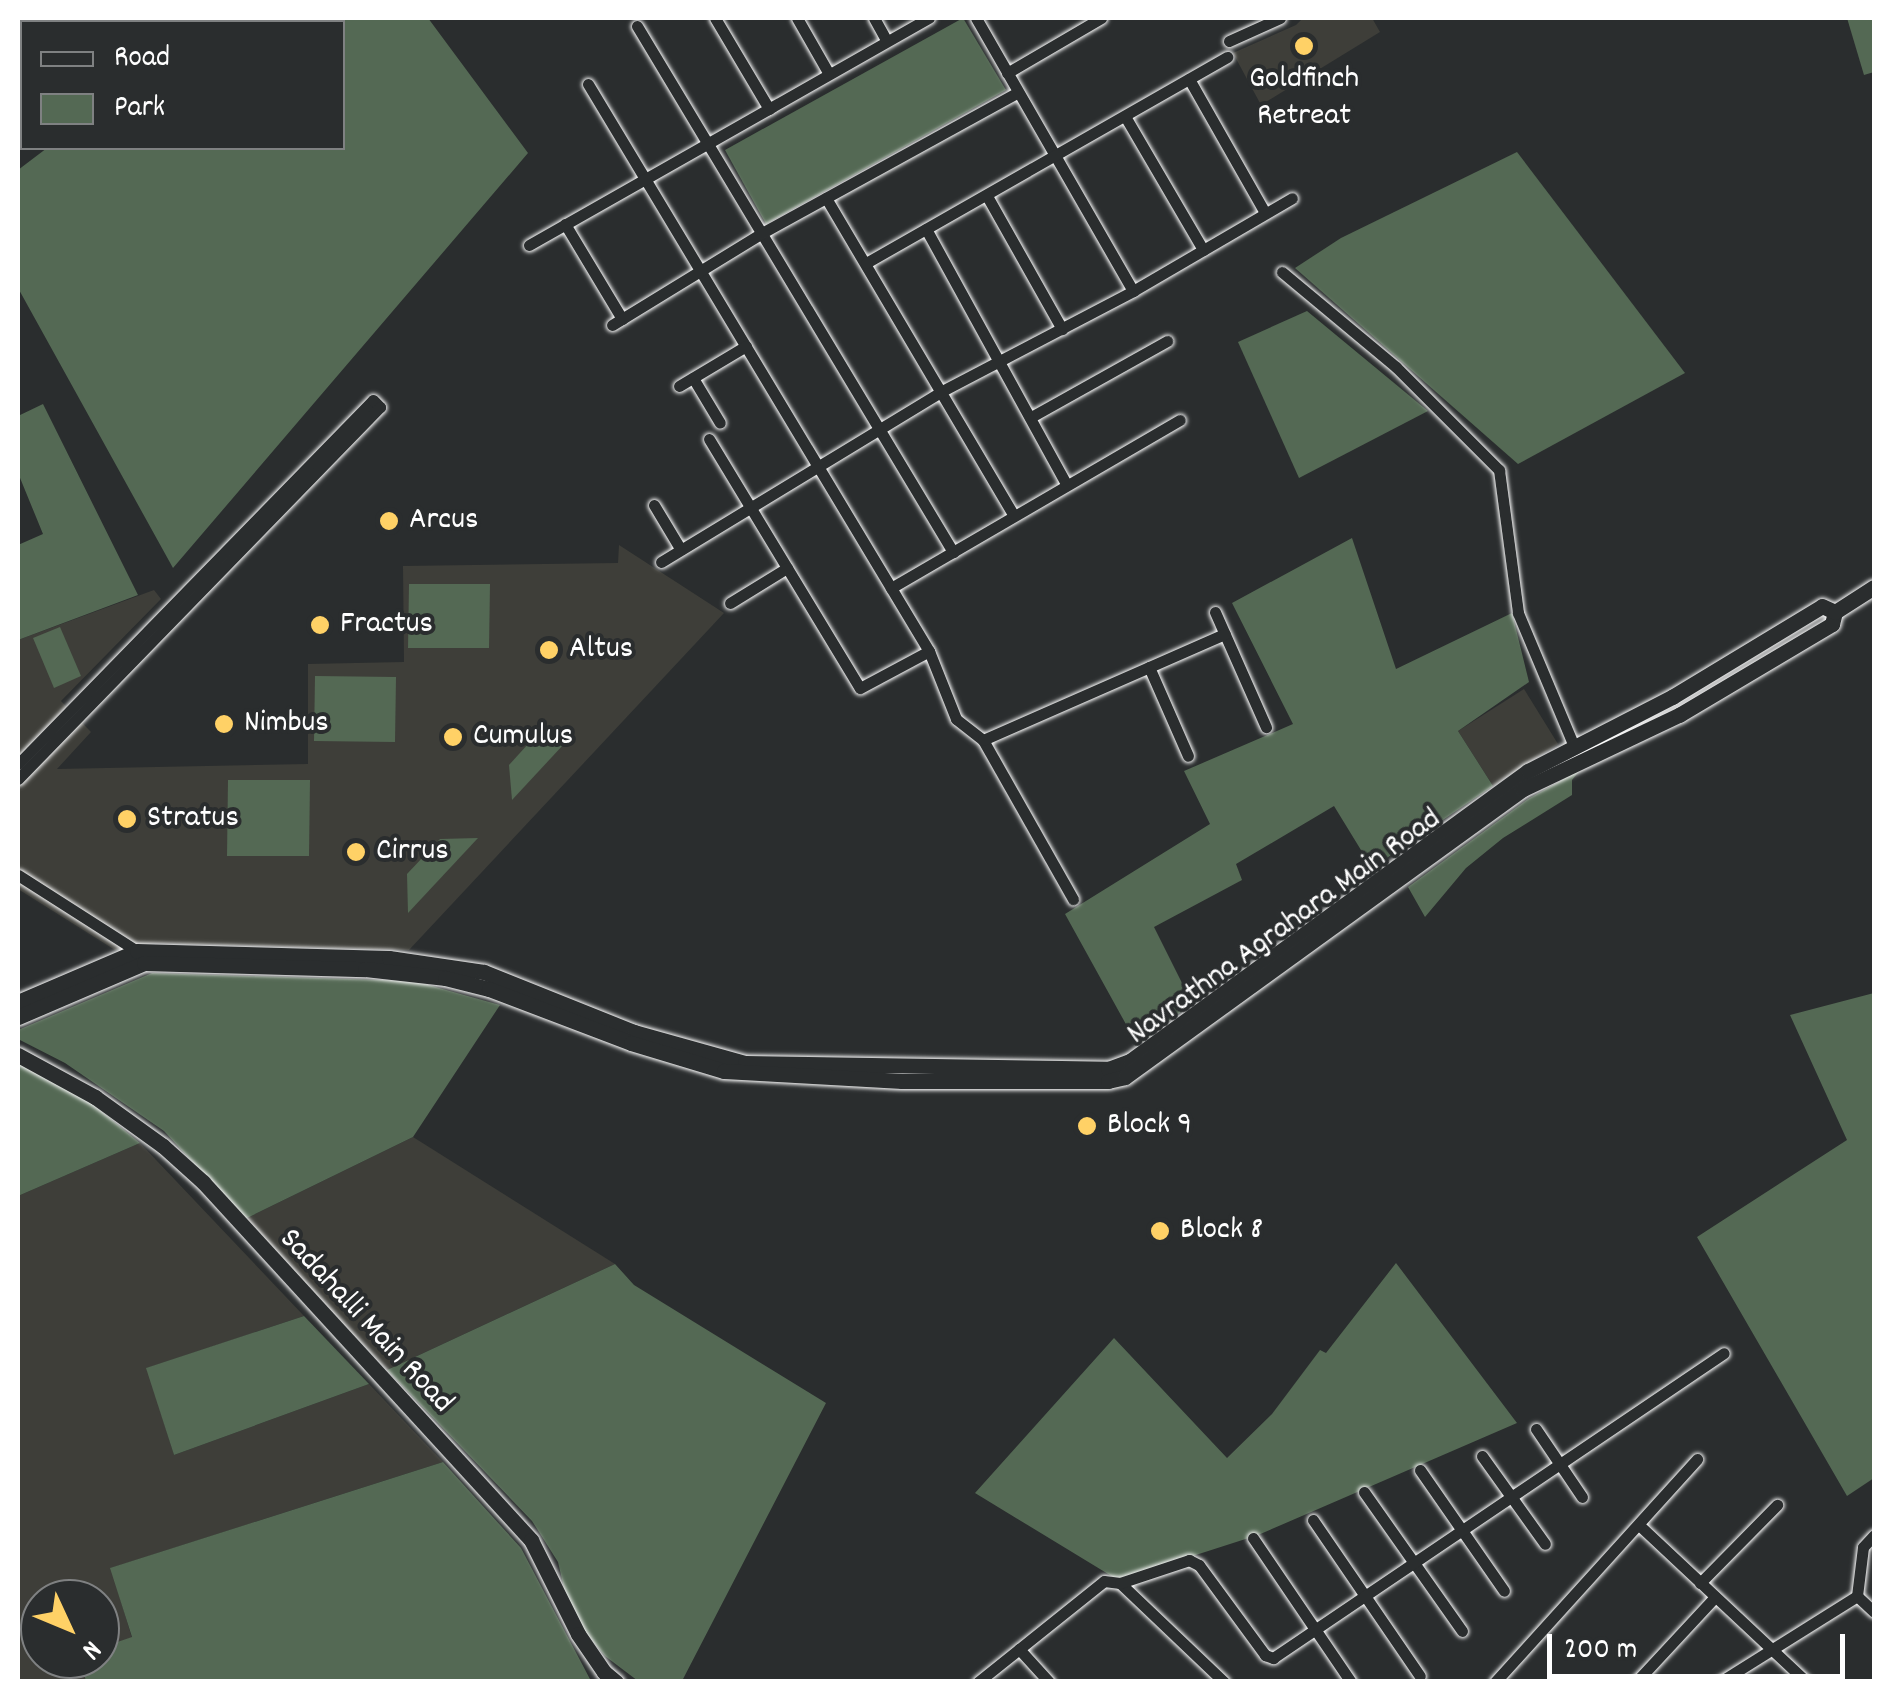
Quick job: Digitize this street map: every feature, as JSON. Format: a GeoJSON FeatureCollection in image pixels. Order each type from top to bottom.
{"type":"FeatureCollection","features":[{"type":"Feature","properties":{"kind":"street"},"geometry":{"type":"LineString","coordinates":[[715,18],[769,109]]}},
{"type":"Feature","properties":{"kind":"street"},"geometry":{"type":"LineString","coordinates":[[797,18],[829,74]]}},
{"type":"Feature","properties":{"kind":"street"},"geometry":{"type":"LineString","coordinates":[[874,18],[887,42]]}},
{"type":"Feature","properties":{"kind":"street"},"geometry":{"type":"LineString","coordinates":[[528,245],[929,18]]}},
{"type":"Feature","properties":{"kind":"street"},"geometry":{"type":"LineString","coordinates":[[976,18],[1133,291]]}},
{"type":"Feature","properties":{"kind":"street"},"geometry":{"type":"LineString","coordinates":[[1007,73],[1101,18]]}},
{"type":"Feature","properties":{"kind":"street"},"geometry":{"type":"LineString","coordinates":[[1229,41],[1280,18]]}},
{"type":"Feature","properties":{"kind":"street"},"geometry":{"type":"LineString","coordinates":[[637,26],[953,552]]}},
{"type":"Feature","properties":{"kind":"street"},"geometry":{"type":"LineString","coordinates":[[866,263],[1227,58]]}},
{"type":"Feature","properties":{"kind":"street"},"geometry":{"type":"LineString","coordinates":[[1189,79],[1265,214]]}},
{"type":"Feature","properties":{"kind":"street"},"geometry":{"type":"LineString","coordinates":[[588,84],[928,650],[956,720],[983,740],[1073,899]]}},
{"type":"Feature","properties":{"kind":"street"},"geometry":{"type":"LineString","coordinates":[[565,224],[617,322],[762,233],[1018,92]]}},
{"type":"Feature","properties":{"kind":"street"},"geometry":{"type":"LineString","coordinates":[[1126,118],[1202,250]]}},
{"type":"Feature","properties":{"kind":"street"},"geometry":{"type":"LineString","coordinates":[[986,196],[1062,329]]}},
{"type":"Feature","properties":{"kind":"street"},"geometry":{"type":"LineString","coordinates":[[826,198],[1014,516]]}},
{"type":"Feature","properties":{"kind":"street"},"geometry":{"type":"LineString","coordinates":[[661,562],[942,392],[1133,291],[1292,198]]}},
{"type":"Feature","properties":{"kind":"street"},"geometry":{"type":"LineString","coordinates":[[926,230],[1067,486]]}},
{"type":"Feature","properties":{"kind":"street"},"geometry":{"type":"LineString","coordinates":[[1282,272],[1396,367],[1498,470],[1518,613],[1574,746]]}},
{"type":"Feature","properties":{"kind":"street"},"geometry":{"type":"LineString","coordinates":[[1031,418],[1167,341]]}},
{"type":"Feature","properties":{"kind":"street"},"geometry":{"type":"LineString","coordinates":[[680,386],[746,346]]}},
{"type":"Feature","properties":{"kind":"street"},"geometry":{"type":"LineString","coordinates":[[693,378],[720,422]]}},
{"type":"Feature","properties":{"kind":"street"},"geometry":{"type":"LineString","coordinates":[[18,764],[376,404],[18,779]]}},
{"type":"Feature","properties":{"kind":"street"},"geometry":{"type":"LineString","coordinates":[[891,588],[1180,420]]}},
{"type":"Feature","properties":{"kind":"street"},"geometry":{"type":"LineString","coordinates":[[708,439],[860,688],[928,650]]}},
{"type":"Feature","properties":{"kind":"street"},"geometry":{"type":"LineString","coordinates":[[654,504],[680,550]]}},
{"type":"Feature","properties":{"kind":"street"},"geometry":{"type":"LineString","coordinates":[[730,603],[787,568]]}},
{"type":"Feature","properties":{"kind":"street"},"geometry":{"type":"LineString","coordinates":[[1834,612],[1874,587]]}},
{"type":"Feature","properties":{"kind":"street","name":"Navrathna Agrahara Main Road"},"geometry":{"type":"LineString","coordinates":[[18,1002],[137,951],[193,956],[390,958],[484,972],[696,1053],[745,1063],[861,1073],[1108,1081],[1125,1077],[1155,1060],[1523,789],[1679,715],[1832,624],[1834,612],[1822,606],[1672,697],[1528,770],[1130,1062],[1096,1069],[861,1073]]}},
{"type":"Feature","properties":{"kind":"street"},"geometry":{"type":"LineString","coordinates":[[1215,612],[1266,727]]}},
{"type":"Feature","properties":{"kind":"street"},"geometry":{"type":"LineString","coordinates":[[983,740],[1225,634]]}},
{"type":"Feature","properties":{"kind":"street"},"geometry":{"type":"LineString","coordinates":[[1148,667],[1188,756]]}},
{"type":"Feature","properties":{"kind":"street"},"geometry":{"type":"LineString","coordinates":[[1672,697],[1679,715]]}},
{"type":"Feature","properties":{"kind":"street"},"geometry":{"type":"LineString","coordinates":[[18,875],[137,951]]}},
{"type":"Feature","properties":{"kind":"street","name":"Navrathna Agrahara Main Road"},"geometry":{"type":"LineString","coordinates":[[18,1016],[144,963],[193,956]]}},
{"type":"Feature","properties":{"kind":"street","name":"Sadahalli Main Road"},"geometry":{"type":"LineString","coordinates":[[18,1055],[95,1097],[163,1146],[203,1182],[531,1540],[578,1634],[604,1672],[616,1682]]}},
{"type":"Feature","properties":{"kind":"street"},"geometry":{"type":"LineString","coordinates":[[978,1682],[1104,1581],[1120,1583],[1192,1560],[1267,1658],[1315,1630],[1724,1352]]}},
{"type":"Feature","properties":{"kind":"street"},"geometry":{"type":"LineString","coordinates":[[1536,1429],[1582,1497]]}},
{"type":"Feature","properties":{"kind":"street"},"geometry":{"type":"LineString","coordinates":[[1482,1456],[1545,1544]]}},
{"type":"Feature","properties":{"kind":"street"},"geometry":{"type":"LineString","coordinates":[[1495,1682],[1697,1459]]}},
{"type":"Feature","properties":{"kind":"street"},"geometry":{"type":"LineString","coordinates":[[1420,1470],[1504,1591]]}},
{"type":"Feature","properties":{"kind":"street"},"geometry":{"type":"LineString","coordinates":[[1364,1492],[1462,1631]]}},
{"type":"Feature","properties":{"kind":"street"},"geometry":{"type":"LineString","coordinates":[[1700,1584],[1777,1506]]}},
{"type":"Feature","properties":{"kind":"street"},"geometry":{"type":"LineString","coordinates":[[1313,1520],[1420,1676]]}},
{"type":"Feature","properties":{"kind":"street"},"geometry":{"type":"LineString","coordinates":[[1639,1526],[1807,1682]]}},
{"type":"Feature","properties":{"kind":"street"},"geometry":{"type":"LineString","coordinates":[[1856,1596],[1862,1547],[1874,1535]]}},
{"type":"Feature","properties":{"kind":"street"},"geometry":{"type":"LineString","coordinates":[[1253,1538],[1351,1682]]}},
{"type":"Feature","properties":{"kind":"street"},"geometry":{"type":"LineString","coordinates":[[1120,1583],[1224,1682]]}},
{"type":"Feature","properties":{"kind":"street"},"geometry":{"type":"LineString","coordinates":[[1856,1596],[1874,1612]]}},
{"type":"Feature","properties":{"kind":"street"},"geometry":{"type":"LineString","coordinates":[[1720,1682],[1856,1596]]}},
{"type":"Feature","properties":{"kind":"street"},"geometry":{"type":"LineString","coordinates":[[1636,1682],[1715,1597]]}},
{"type":"Feature","properties":{"kind":"street"},"geometry":{"type":"LineString","coordinates":[[1018,1649],[1049,1682]]}},
{"type":"Feature","properties":{"kind":"shaded area"},"geometry":{"type":"Polygon","coordinates":[[[1303,18],[1372,18],[1380,32],[1261,105],[1233,53],[1296,25],[1303,18]]]}},
{"type":"Feature","properties":{"kind":"shaded area"},"geometry":{"type":"Polygon","coordinates":[[[619,545],[724,613],[409,950],[154,943],[115,950],[18,889],[18,640],[154,590],[161,599],[61,701],[91,732],[57,769],[308,764],[308,664],[404,662],[403,566],[618,563],[619,545]]]}},
{"type":"Feature","properties":{"kind":"shaded area"},"geometry":{"type":"Polygon","coordinates":[[[1524,689],[1558,744],[1493,786],[1458,731],[1524,689]]]}},
{"type":"Feature","properties":{"kind":"shaded area"},"geometry":{"type":"Polygon","coordinates":[[[413,1137],[615,1264],[387,1370],[245,1219],[413,1137]]]}},
{"type":"Feature","properties":{"kind":"shaded area"},"geometry":{"type":"Polygon","coordinates":[[[140,1143],[304,1316],[147,1368],[174,1455],[369,1384],[443,1462],[111,1568],[114,1579],[20,1579],[20,1679],[86,1681],[18,1681],[18,1196],[140,1143]]]}},
{"type":"Feature","properties":{"kind":"shaded area"},"geometry":{"type":"Polygon","coordinates":[[[120,1598],[132,1638],[120,1642],[120,1598]]]}},
{"type":"Feature","properties":{"kind":"green space"},"geometry":{"type":"Polygon","coordinates":[[[18,18],[102,18],[20,20],[18,146],[18,18]]]}},
{"type":"Feature","properties":{"kind":"green space"},"geometry":{"type":"Polygon","coordinates":[[[428,18],[528,153],[173,568],[18,288],[18,170],[44,150],[345,150],[345,20],[218,20],[428,18]]]}},
{"type":"Feature","properties":{"kind":"green space"},"geometry":{"type":"Polygon","coordinates":[[[963,18],[1006,90],[766,224],[725,150],[963,18]]]}},
{"type":"Feature","properties":{"kind":"green space"},"geometry":{"type":"Polygon","coordinates":[[[1847,18],[1874,18],[1874,72],[1864,75],[1847,18]]]}},
{"type":"Feature","properties":{"kind":"green space"},"geometry":{"type":"Polygon","coordinates":[[[1517,152],[1685,373],[1518,464],[1295,268],[1341,238],[1517,152]]]}},
{"type":"Feature","properties":{"kind":"green space"},"geometry":{"type":"Polygon","coordinates":[[[1307,311],[1428,411],[1299,478],[1238,342],[1307,311]]]}},
{"type":"Feature","properties":{"kind":"green space"},"geometry":{"type":"Polygon","coordinates":[[[43,404],[138,595],[18,640],[18,545],[43,534],[18,473],[18,416],[43,404]]]}},
{"type":"Feature","properties":{"kind":"green space"},"geometry":{"type":"Polygon","coordinates":[[[1352,538],[1396,669],[1512,613],[1529,682],[1458,731],[1493,786],[1372,868],[1334,806],[1236,864],[1242,880],[1154,927],[1192,1003],[1138,1046],[1065,914],[1210,824],[1184,771],[1293,724],[1232,603],[1352,538]]]}},
{"type":"Feature","properties":{"kind":"green space"},"geometry":{"type":"Polygon","coordinates":[[[409,584],[490,584],[489,648],[408,648],[409,584]]]}},
{"type":"Feature","properties":{"kind":"green space"},"geometry":{"type":"Polygon","coordinates":[[[60,627],[81,676],[54,688],[33,638],[60,627]]]}},
{"type":"Feature","properties":{"kind":"green space"},"geometry":{"type":"Polygon","coordinates":[[[315,676],[396,677],[395,742],[314,741],[315,676]]]}},
{"type":"Feature","properties":{"kind":"green space"},"geometry":{"type":"Polygon","coordinates":[[[529,743],[564,744],[512,800],[509,765],[529,743]]]}},
{"type":"Feature","properties":{"kind":"green space"},"geometry":{"type":"Polygon","coordinates":[[[1580,770],[1572,780],[1572,795],[1503,838],[1466,868],[1425,917],[1408,887],[1528,799],[1580,770]]]}},
{"type":"Feature","properties":{"kind":"green space"},"geometry":{"type":"Polygon","coordinates":[[[228,780],[310,780],[309,856],[227,856],[228,780]]]}},
{"type":"Feature","properties":{"kind":"green space"},"geometry":{"type":"Polygon","coordinates":[[[478,838],[408,913],[407,874],[440,839],[478,838]]]}},
{"type":"Feature","properties":{"kind":"green space"},"geometry":{"type":"Polygon","coordinates":[[[152,973],[414,981],[500,1005],[413,1137],[245,1219],[164,1131],[65,1063],[18,1039],[18,1030],[152,973]]]}},
{"type":"Feature","properties":{"kind":"green space"},"geometry":{"type":"Polygon","coordinates":[[[1874,993],[1874,1478],[1847,1496],[1697,1237],[1847,1140],[1790,1015],[1874,993]]]}},
{"type":"Feature","properties":{"kind":"green space"},"geometry":{"type":"Polygon","coordinates":[[[18,1062],[91,1103],[140,1143],[18,1196],[18,1062]]]}},
{"type":"Feature","properties":{"kind":"green space"},"geometry":{"type":"Polygon","coordinates":[[[1396,1263],[1517,1423],[1258,1535],[1118,1580],[975,1493],[1114,1338],[1227,1458],[1272,1414],[1320,1350],[1326,1353],[1396,1263]]]}},
{"type":"Feature","properties":{"kind":"green space"},"geometry":{"type":"Polygon","coordinates":[[[615,1264],[634,1285],[826,1403],[682,1681],[638,1681],[605,1656],[585,1632],[565,1592],[558,1562],[532,1521],[387,1370],[615,1264]]]}},
{"type":"Feature","properties":{"kind":"green space"},"geometry":{"type":"Polygon","coordinates":[[[304,1316],[369,1384],[174,1455],[146,1368],[304,1316]]]}},
{"type":"Feature","properties":{"kind":"green space"},"geometry":{"type":"Polygon","coordinates":[[[443,1462],[521,1548],[591,1681],[86,1681],[120,1679],[120,1641],[132,1637],[120,1599],[120,1579],[114,1579],[110,1568],[443,1462]]]}},
{"type":"Feature","properties":{"kind":"place","name":"Goldfinch Retreat"},"geometry":{"type":"Point","coordinates":[1304,46]}},
{"type":"Feature","properties":{"kind":"place","name":"Arcus"},"geometry":{"type":"Point","coordinates":[389,521]}},
{"type":"Feature","properties":{"kind":"place","name":"Fractus"},"geometry":{"type":"Point","coordinates":[320,625]}},
{"type":"Feature","properties":{"kind":"place","name":"Altus"},"geometry":{"type":"Point","coordinates":[549,650]}},
{"type":"Feature","properties":{"kind":"place","name":"Nimbus"},"geometry":{"type":"Point","coordinates":[224,724]}},
{"type":"Feature","properties":{"kind":"place","name":"Cumulus"},"geometry":{"type":"Point","coordinates":[453,737]}},
{"type":"Feature","properties":{"kind":"place","name":"Stratus"},"geometry":{"type":"Point","coordinates":[127,819]}},
{"type":"Feature","properties":{"kind":"place","name":"Cirrus"},"geometry":{"type":"Point","coordinates":[356,852]}},
{"type":"Feature","properties":{"kind":"place","name":"Block 9"},"geometry":{"type":"Point","coordinates":[1087,1126]}},
{"type":"Feature","properties":{"kind":"place","name":"Block 8"},"geometry":{"type":"Point","coordinates":[1160,1231]}}]}
